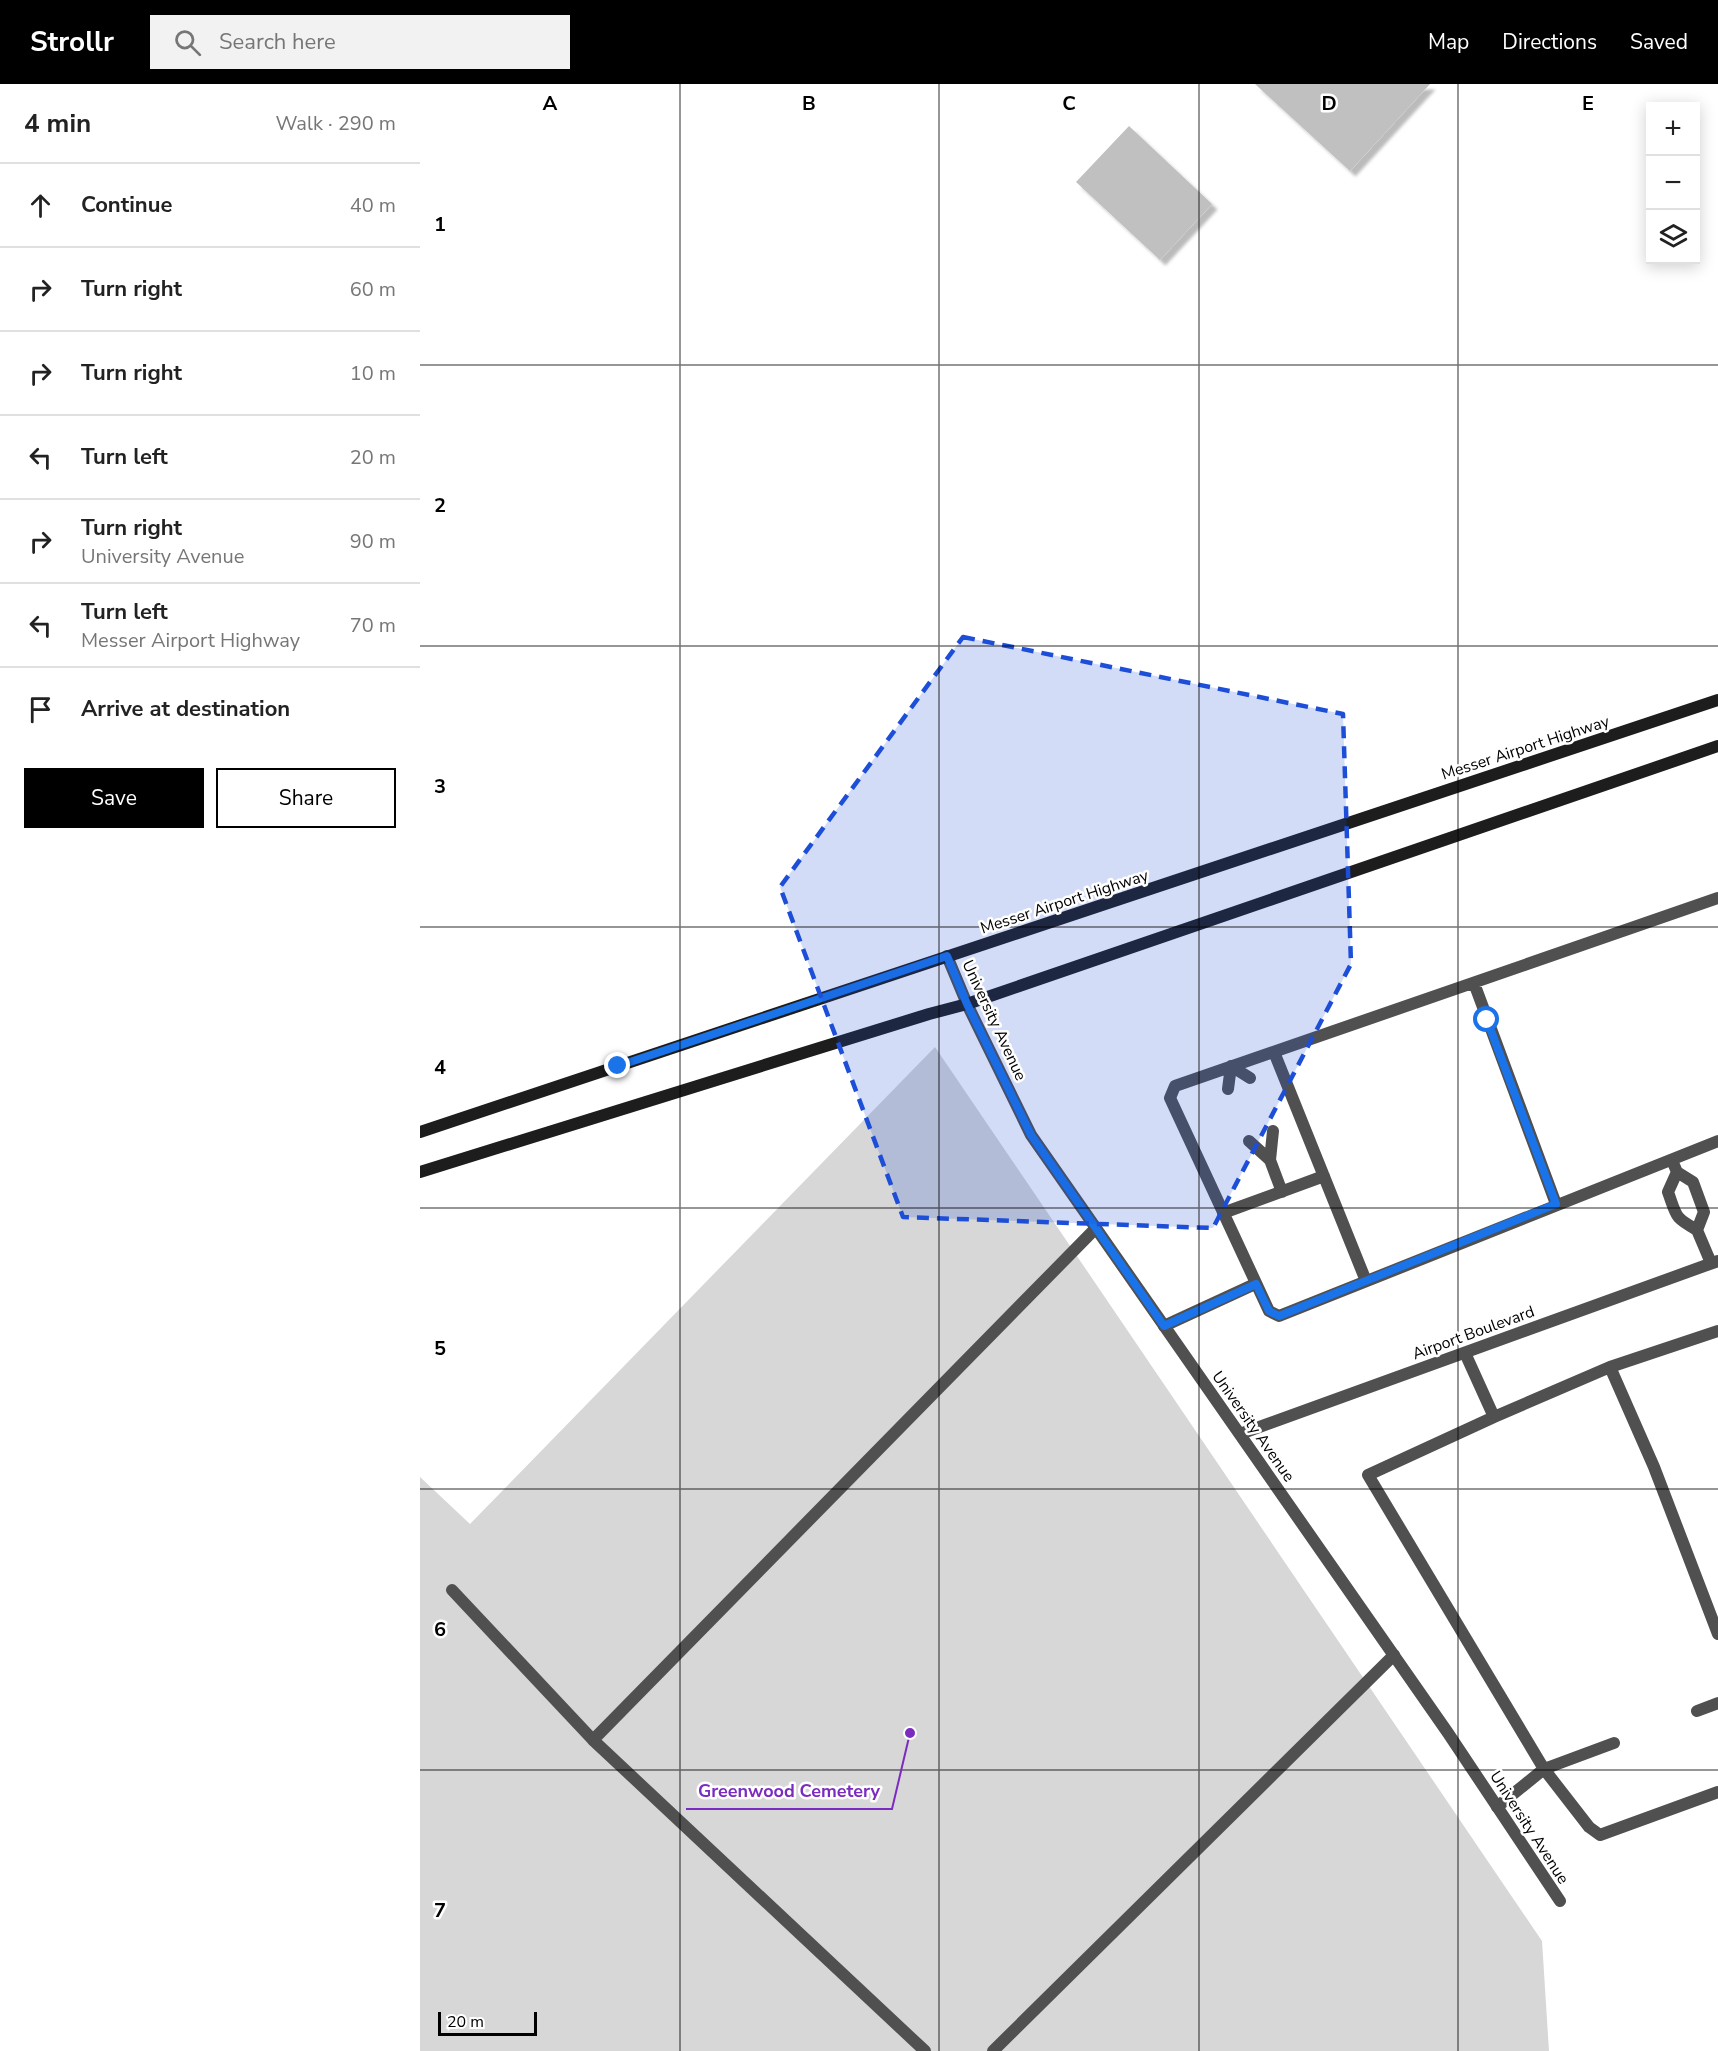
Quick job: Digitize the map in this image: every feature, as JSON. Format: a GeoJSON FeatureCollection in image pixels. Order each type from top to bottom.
{"type":"FeatureCollection","features":[{"type":"Feature","properties":{"kind":"main road","name":"Messer Airport Highway"},"geometry":{"type":"LineString","coordinates":[[420,1132],[1718,700]]}},
{"type":"Feature","properties":{"kind":"main road"},"geometry":{"type":"LineString","coordinates":[[420,1172],[967,1004],[1718,746]]}},
{"type":"Feature","properties":{"kind":"street"},"geometry":{"type":"LineString","coordinates":[[1718,898],[1175,1086],[1170,1098],[1269,1311],[1279,1316],[1718,1141]]}},
{"type":"Feature","properties":{"kind":"street","name":"University Avenue"},"geometry":{"type":"LineString","coordinates":[[947,956],[967,1004],[1031,1135],[1394,1655],[1560,1902]]}},
{"type":"Feature","properties":{"kind":"street"},"geometry":{"type":"LineString","coordinates":[[1474,983],[1556,1204]]}},
{"type":"Feature","properties":{"kind":"street"},"geometry":{"type":"LineString","coordinates":[[1274,1052],[1366,1281]]}},
{"type":"Feature","properties":{"kind":"street"},"geometry":{"type":"LineString","coordinates":[[1231,1066],[1250,1078]]}},
{"type":"Feature","properties":{"kind":"street"},"geometry":{"type":"LineString","coordinates":[[1228,1089],[1231,1066]]}},
{"type":"Feature","properties":{"kind":"street"},"geometry":{"type":"LineString","coordinates":[[1269,1160],[1273,1131]]}},
{"type":"Feature","properties":{"kind":"street"},"geometry":{"type":"LineString","coordinates":[[1249,1141],[1269,1160],[1282,1192]]}},
{"type":"Feature","properties":{"kind":"street"},"geometry":{"type":"LineString","coordinates":[[1671,1158],[1677,1172],[1693,1182],[1704,1212],[1697,1230]]}},
{"type":"Feature","properties":{"kind":"street"},"geometry":{"type":"LineString","coordinates":[[1677,1172],[1668,1192],[1678,1220],[1697,1230],[1714,1262]]}},
{"type":"Feature","properties":{"kind":"street"},"geometry":{"type":"LineString","coordinates":[[1223,1213],[1324,1176]]}},
{"type":"Feature","properties":{"kind":"street"},"geometry":{"type":"LineString","coordinates":[[593,1740],[1096,1228]]}},
{"type":"Feature","properties":{"kind":"street","name":"Airport Boulevard"},"geometry":{"type":"LineString","coordinates":[[1240,1434],[1714,1262]]}},
{"type":"Feature","properties":{"kind":"street"},"geometry":{"type":"LineString","coordinates":[[1164,1326],[1256,1284]]}},
{"type":"Feature","properties":{"kind":"street"},"geometry":{"type":"LineString","coordinates":[[1718,1331],[1610,1367],[1368,1475],[1544,1769],[1589,1827],[1600,1835],[1718,1792]]}},
{"type":"Feature","properties":{"kind":"street"},"geometry":{"type":"LineString","coordinates":[[1465,1353],[1494,1417]]}},
{"type":"Feature","properties":{"kind":"street"},"geometry":{"type":"LineString","coordinates":[[1610,1367],[1654,1467],[1718,1634]]}},
{"type":"Feature","properties":{"kind":"street"},"geometry":{"type":"LineString","coordinates":[[452,1590],[593,1740],[925,2051]]}},
{"type":"Feature","properties":{"kind":"street"},"geometry":{"type":"LineString","coordinates":[[993,2051],[1394,1655]]}},
{"type":"Feature","properties":{"kind":"street"},"geometry":{"type":"LineString","coordinates":[[1697,1711],[1718,1703]]}},
{"type":"Feature","properties":{"kind":"street"},"geometry":{"type":"LineString","coordinates":[[1497,1807],[1544,1769],[1614,1743]]}},
{"type":"Feature","properties":{"kind":"highlighted area"},"geometry":{"type":"Polygon","coordinates":[[[963,637],[1343,714],[1351,964],[1213,1228],[903,1217],[780,887],[963,637]]]}},
{"type":"Feature","properties":{"kind":"shaded area"},"geometry":{"type":"Polygon","coordinates":[[[935,1047],[1542,1941],[1549,2051],[420,2051],[420,1477],[470,1524],[935,1047]]]}},
{"type":"Feature","properties":{"kind":"building"},"geometry":{"type":"Polygon","coordinates":[[[1255,84],[1430,84],[1350,171],[1255,84]]]}},
{"type":"Feature","properties":{"kind":"building"},"geometry":{"type":"Polygon","coordinates":[[[1129,126],[1212,204],[1160,260],[1076,182],[1129,126]]]}},
{"type":"Feature","properties":{"kind":"place","name":"Greenwood Cemetery"},"geometry":{"type":"Point","coordinates":[910,1733]}},
{"type":"Feature","properties":{"kind":"route"},"geometry":{"type":"LineString","coordinates":[[618,1066],[947,956],[967,1004],[1031,1135],[1164,1326],[1209,1303],[1256,1284],[1269,1311],[1279,1316],[1556,1204],[1487,1020]]}}]}
